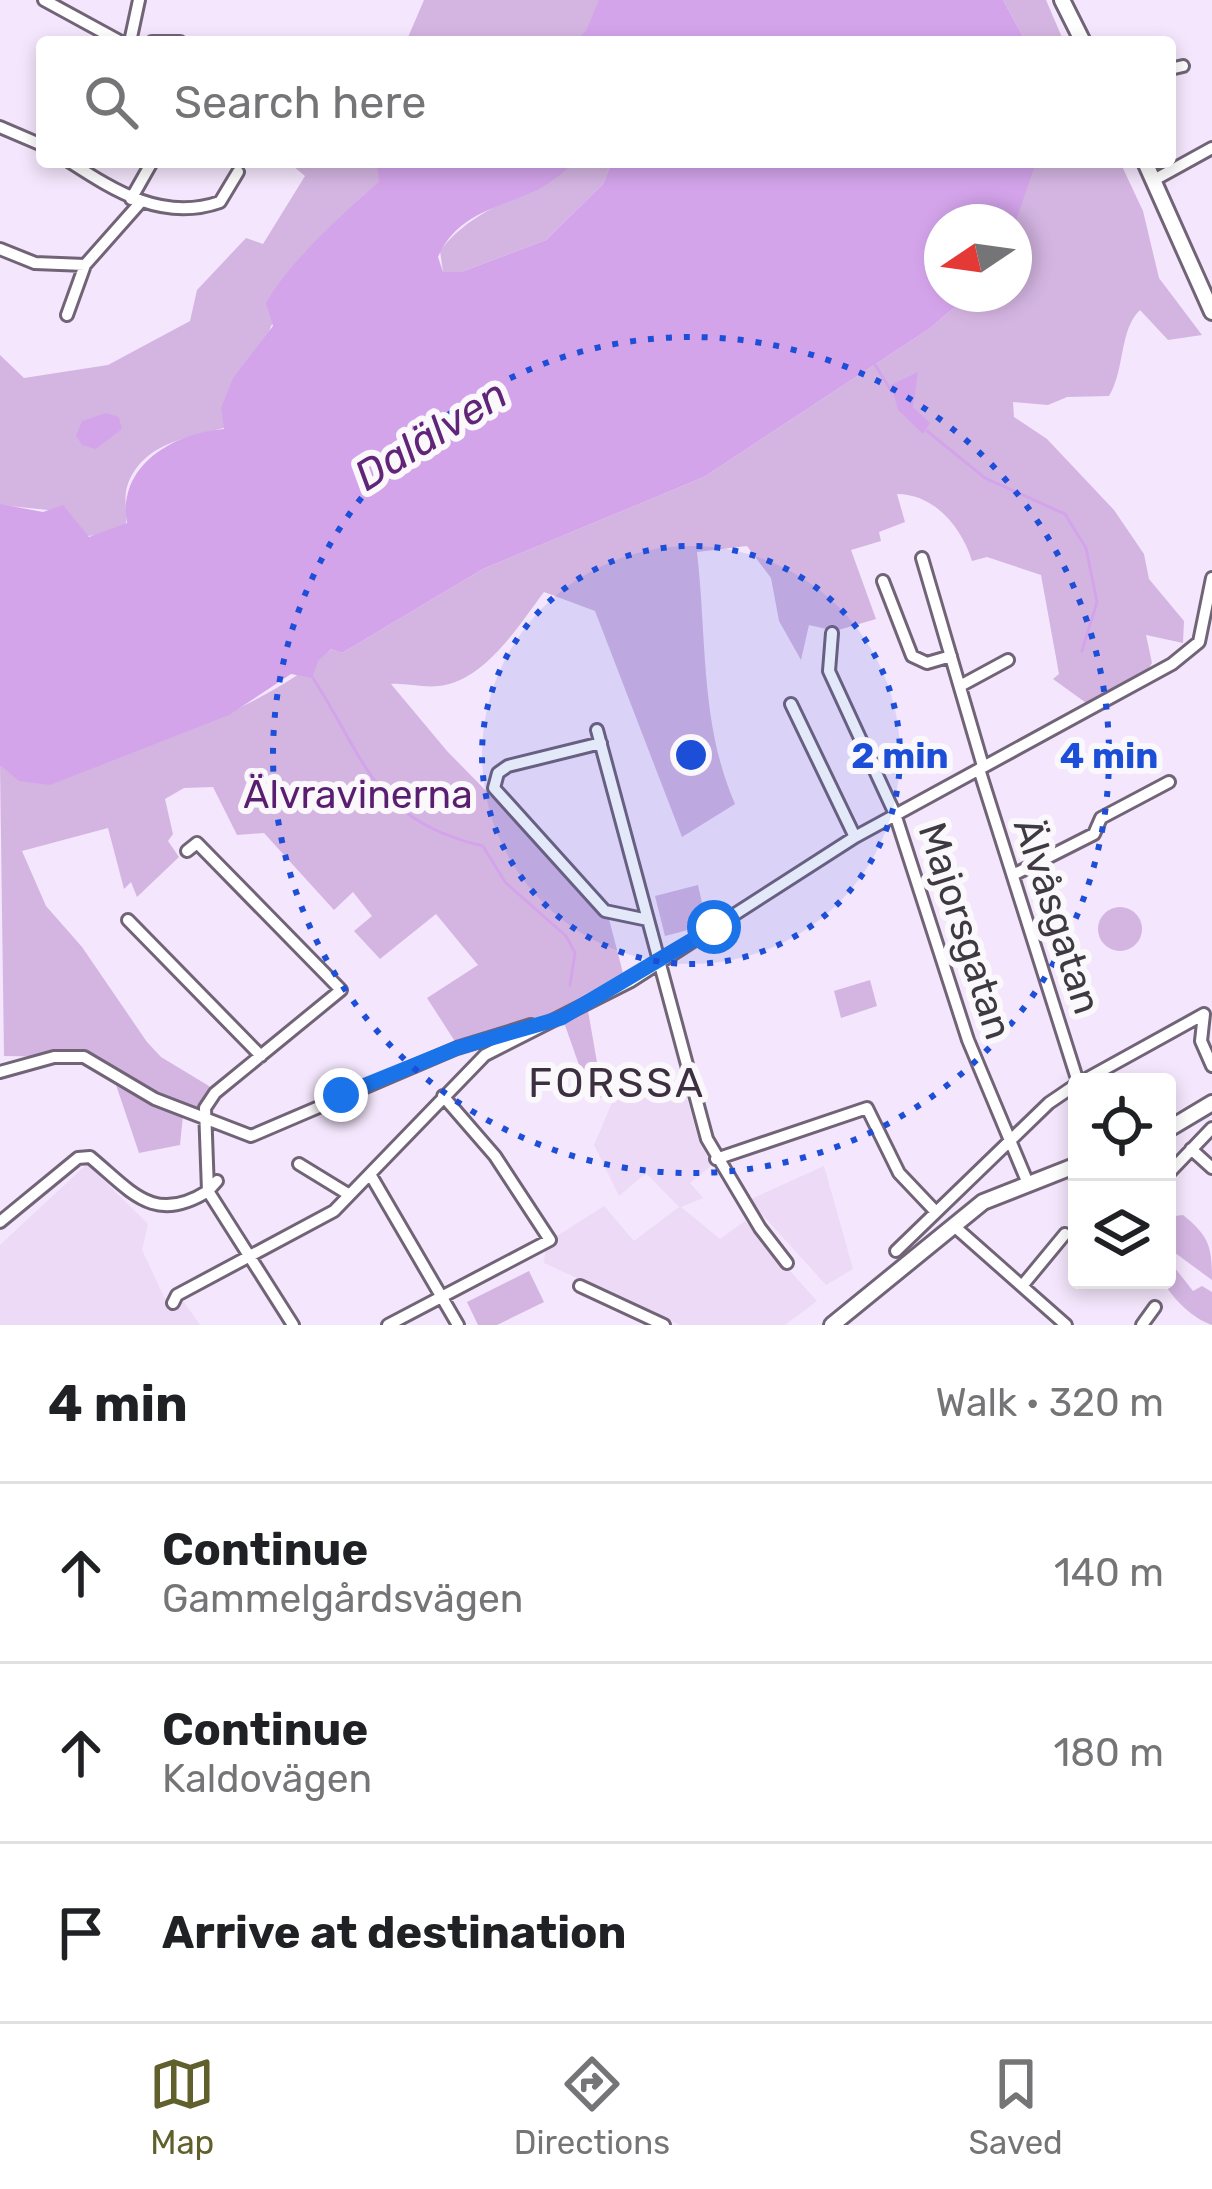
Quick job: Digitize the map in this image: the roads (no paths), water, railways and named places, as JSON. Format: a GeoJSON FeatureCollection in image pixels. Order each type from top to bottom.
{"type":"FeatureCollection","features":[{"type":"Feature","properties":{"kind":"street"},"geometry":{"type":"LineString","coordinates":[[44,0],[64,5],[112,36]]}},
{"type":"Feature","properties":{"kind":"street"},"geometry":{"type":"LineString","coordinates":[[131,36],[139,0]]}},
{"type":"Feature","properties":{"kind":"street"},"geometry":{"type":"LineString","coordinates":[[1062,0],[1081,36]]}},
{"type":"Feature","properties":{"kind":"street"},"geometry":{"type":"LineString","coordinates":[[0,127],[36,142]]}},
{"type":"Feature","properties":{"kind":"street"},"geometry":{"type":"LineString","coordinates":[[1176,168],[1212,148]]}},
{"type":"Feature","properties":{"kind":"street"},"geometry":{"type":"LineString","coordinates":[[80,168],[135,201],[212,205],[226,196],[238,172]]}},
{"type":"Feature","properties":{"kind":"street"},"geometry":{"type":"LineString","coordinates":[[67,315],[85,265],[135,201],[149,168]]}},
{"type":"Feature","properties":{"kind":"street"},"geometry":{"type":"LineString","coordinates":[[1148,168],[1212,312]]}},
{"type":"Feature","properties":{"kind":"street"},"geometry":{"type":"LineString","coordinates":[[1154,180],[1176,168]]}},
{"type":"Feature","properties":{"kind":"street"},"geometry":{"type":"LineString","coordinates":[[0,249],[35,263],[85,265]]}},
{"type":"Feature","properties":{"kind":"street","name":"Älvåsgatan"},"geometry":{"type":"LineString","coordinates":[[922,558],[1076,1073]]}},
{"type":"Feature","properties":{"kind":"street"},"geometry":{"type":"LineString","coordinates":[[172,1304],[177,1294],[312,1225],[500,1046],[660,964],[855,836],[1172,664],[1199,642],[1212,578]]}},
{"type":"Feature","properties":{"kind":"street"},"geometry":{"type":"LineString","coordinates":[[883,580],[912,656],[927,663],[951,656]]}},
{"type":"Feature","properties":{"kind":"street","name":"Majorsgatan"},"geometry":{"type":"LineString","coordinates":[[832,633],[829,671],[895,814],[968,1040],[1027,1181]]}},
{"type":"Feature","properties":{"kind":"street"},"geometry":{"type":"LineString","coordinates":[[1199,642],[1212,653]]}},
{"type":"Feature","properties":{"kind":"street"},"geometry":{"type":"LineString","coordinates":[[960,686],[1008,660]]}},
{"type":"Feature","properties":{"kind":"street"},"geometry":{"type":"LineString","coordinates":[[791,704],[855,836]]}},
{"type":"Feature","properties":{"kind":"street"},"geometry":{"type":"LineString","coordinates":[[648,920],[605,911],[494,788],[497,773],[599,736],[660,964],[693,1096],[716,1159],[787,1263]]}},
{"type":"Feature","properties":{"kind":"street"},"geometry":{"type":"LineString","coordinates":[[1013,874],[1094,834],[1101,818],[1169,782]]}},
{"type":"Feature","properties":{"kind":"street"},"geometry":{"type":"LineString","coordinates":[[187,851],[197,843],[341,990],[215,1093],[205,1118],[212,1186],[292,1325]]}},
{"type":"Feature","properties":{"kind":"street"},"geometry":{"type":"LineString","coordinates":[[128,920],[261,1056]]}},
{"type":"Feature","properties":{"kind":"street"},"geometry":{"type":"LineString","coordinates":[[1097,1073],[1204,1014],[1201,1041],[1212,1066]]}},
{"type":"Feature","properties":{"kind":"street"},"geometry":{"type":"LineString","coordinates":[[250,1136],[457,1048],[561,1018]]}},
{"type":"Feature","properties":{"kind":"street"},"geometry":{"type":"LineString","coordinates":[[0,1072],[54,1057],[84,1058],[155,1099],[268,1146]]}},
{"type":"Feature","properties":{"kind":"street"},"geometry":{"type":"LineString","coordinates":[[896,1251],[1012,1137],[1068,1092]]}},
{"type":"Feature","properties":{"kind":"street"},"geometry":{"type":"LineString","coordinates":[[388,1325],[550,1240],[495,1156],[443,1096]]}},
{"type":"Feature","properties":{"kind":"street"},"geometry":{"type":"LineString","coordinates":[[1176,1125],[1212,1103]]}},
{"type":"Feature","properties":{"kind":"street"},"geometry":{"type":"LineString","coordinates":[[716,1159],[867,1108],[898,1173],[935,1211]]}},
{"type":"Feature","properties":{"kind":"street"},"geometry":{"type":"LineString","coordinates":[[1176,1165],[1212,1128]]}},
{"type":"Feature","properties":{"kind":"street"},"geometry":{"type":"LineString","coordinates":[[1191,1149],[1212,1168]]}},
{"type":"Feature","properties":{"kind":"street"},"geometry":{"type":"LineString","coordinates":[[0,1222],[79,1158],[90,1157],[147,1203],[163,1208],[212,1186]]}},
{"type":"Feature","properties":{"kind":"street"},"geometry":{"type":"LineString","coordinates":[[299,1164],[348,1195]]}},
{"type":"Feature","properties":{"kind":"street"},"geometry":{"type":"LineString","coordinates":[[832,1325],[983,1202],[1068,1168]]}},
{"type":"Feature","properties":{"kind":"street"},"geometry":{"type":"LineString","coordinates":[[370,1174],[458,1325]]}},
{"type":"Feature","properties":{"kind":"street"},"geometry":{"type":"LineString","coordinates":[[954,1226],[1060,1323]]}},
{"type":"Feature","properties":{"kind":"street"},"geometry":{"type":"LineString","coordinates":[[1022,1286],[1064,1234]]}},
{"type":"Feature","properties":{"kind":"street"},"geometry":{"type":"LineString","coordinates":[[580,1286],[664,1325]]}},
{"type":"Feature","properties":{"kind":"street"},"geometry":{"type":"LineString","coordinates":[[1142,1325],[1155,1306]]}},
{"type":"Feature","properties":{"kind":"water"},"geometry":{"type":"Polygon","coordinates":[[[599,0],[1003,0],[1023,36],[581,36],[599,0]]]}},
{"type":"Feature","properties":{"kind":"water","name":"Dalälven"},"geometry":{"type":"Polygon","coordinates":[[[378,168],[568,168],[542,187],[480,214],[456,231],[438,257],[443,272],[461,272],[546,240],[603,184],[610,168],[1034,168],[1022,204],[924,204],[924,312],[949,312],[704,477],[483,569],[342,653],[331,649],[318,661],[312,678],[291,674],[229,715],[50,785],[19,781],[0,765],[0,504],[43,512],[63,505],[89,537],[127,523],[131,485],[153,456],[186,437],[224,429],[221,408],[233,378],[273,326],[266,303],[333,224],[379,182],[378,168]]]}},
{"type":"Feature","properties":{"kind":"water"},"geometry":{"type":"Polygon","coordinates":[[[918,372],[913,407],[930,423],[923,434],[898,410],[891,385],[918,372]]]}},
{"type":"Feature","properties":{"kind":"water"},"geometry":{"type":"Polygon","coordinates":[[[106,413],[119,417],[122,429],[96,449],[82,445],[76,436],[82,421],[106,413]]]}},
{"type":"Feature","properties":{"kind":"waterway"},"geometry":{"type":"LineString","coordinates":[[875,365],[892,392]]}},
{"type":"Feature","properties":{"kind":"waterway"},"geometry":{"type":"LineString","coordinates":[[927,431],[985,478],[1065,514],[1086,548],[1097,602],[1082,651]]}},
{"type":"Feature","properties":{"kind":"waterway"},"geometry":{"type":"LineString","coordinates":[[311,675],[360,759],[394,803],[446,835],[483,846],[505,882],[566,936],[575,953],[570,985]]}},
{"type":"Feature","properties":{"kind":"district","name":"FORSSA"},"geometry":{"type":"Point","coordinates":[617,1083]}},
{"type":"Feature","properties":{"kind":"park label","name":"Älvravinerna"},"geometry":{"type":"Point","coordinates":[358,795]}}]}
